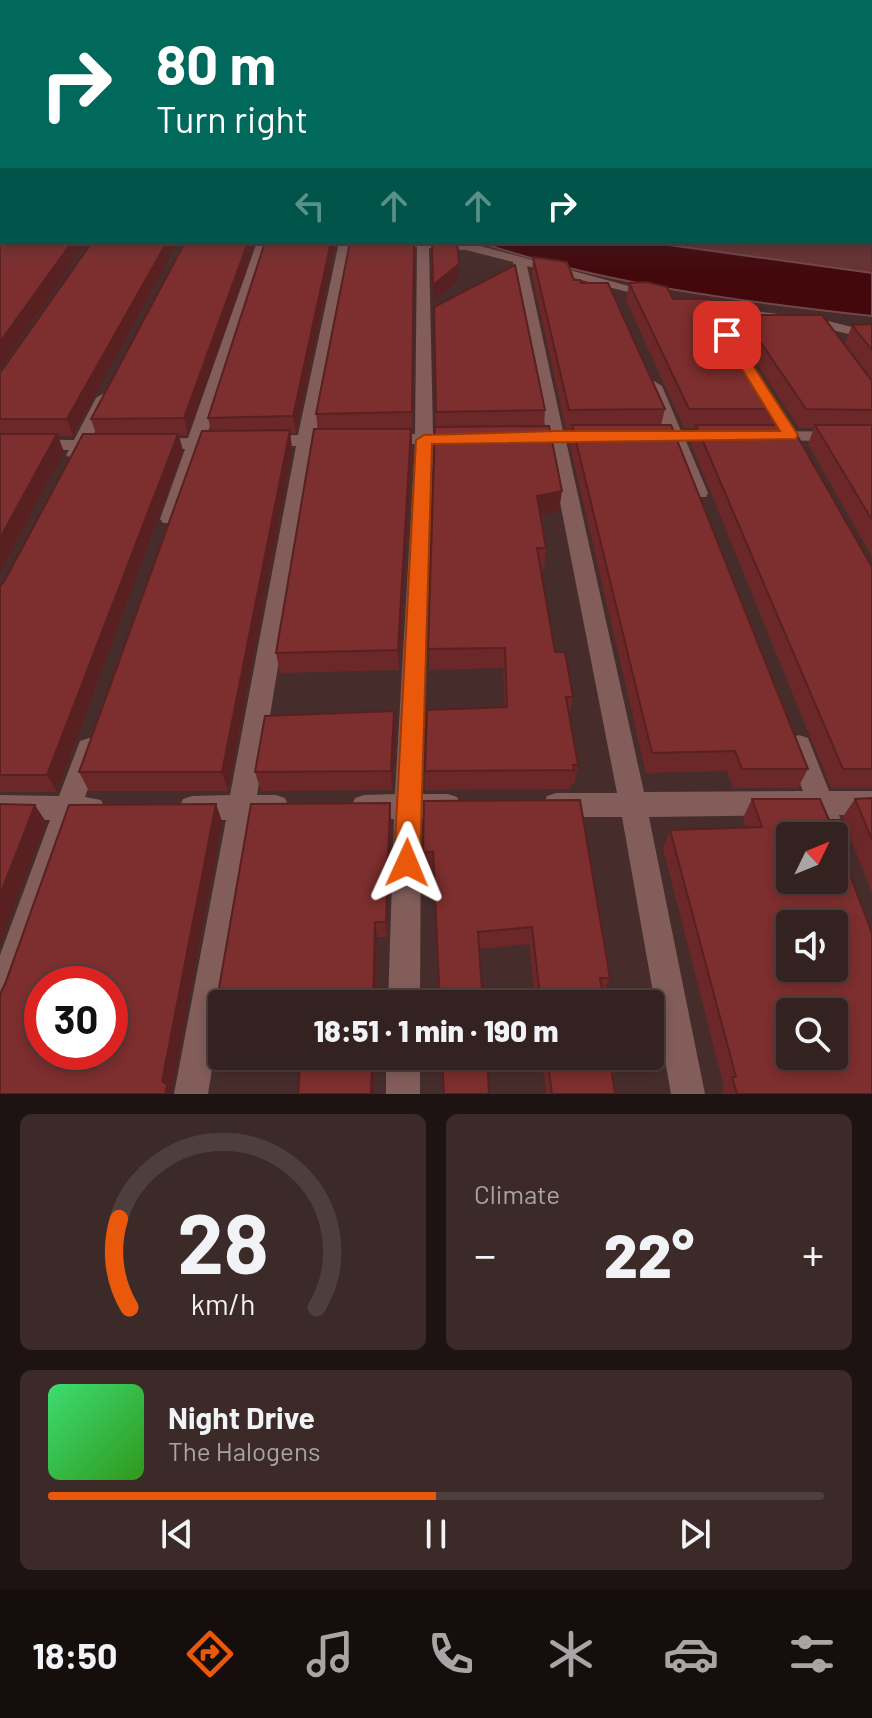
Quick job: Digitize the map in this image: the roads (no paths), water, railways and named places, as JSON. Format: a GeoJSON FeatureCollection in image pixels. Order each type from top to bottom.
{"type":"FeatureCollection","features":[{"type":"Feature","properties":{"kind":"street"},"geometry":{"type":"LineString","coordinates":[[160,546],[262,244]]}},
{"type":"Feature","properties":{"kind":"street"},"geometry":{"type":"LineString","coordinates":[[191,1094],[244,808],[306,440],[345,244]]}},
{"type":"Feature","properties":{"kind":"street"},"geometry":{"type":"LineString","coordinates":[[404,990],[408,806],[424,440],[423,244]]}},
{"type":"Feature","properties":{"kind":"street"},"geometry":{"type":"LineString","coordinates":[[444,244],[466,246],[667,298]]}},
{"type":"Feature","properties":{"kind":"street"},"geometry":{"type":"LineString","coordinates":[[519,259],[633,804],[688,1094]]}},
{"type":"Feature","properties":{"kind":"street"},"geometry":{"type":"LineString","coordinates":[[607,281],[619,309]]}},
{"type":"Feature","properties":{"kind":"street"},"geometry":{"type":"LineString","coordinates":[[682,302],[711,310],[820,323],[872,336]]}},
{"type":"Feature","properties":{"kind":"street"},"geometry":{"type":"LineString","coordinates":[[711,310],[727,335]]}},
{"type":"Feature","properties":{"kind":"street"},"geometry":{"type":"LineString","coordinates":[[820,323],[837,347]]}},
{"type":"Feature","properties":{"kind":"street"},"geometry":{"type":"LineString","coordinates":[[645,366],[705,509]]}},
{"type":"Feature","properties":{"kind":"street"},"geometry":{"type":"LineString","coordinates":[[65,473],[115,377]]}},
{"type":"Feature","properties":{"kind":"street"},"geometry":{"type":"LineString","coordinates":[[512,437],[872,437]]}},
{"type":"Feature","properties":{"kind":"street"},"geometry":{"type":"LineString","coordinates":[[0,444],[197,444],[483,438]]}},
{"type":"Feature","properties":{"kind":"street"},"geometry":{"type":"LineString","coordinates":[[0,997],[98,722]]}},
{"type":"Feature","properties":{"kind":"street"},"geometry":{"type":"LineString","coordinates":[[792,729],[828,822]]}},
{"type":"Feature","properties":{"kind":"street"},"geometry":{"type":"LineString","coordinates":[[528,805],[872,803]]}},
{"type":"Feature","properties":{"kind":"street"},"geometry":{"type":"LineString","coordinates":[[334,807],[468,806]]}},
{"type":"Feature","properties":{"kind":"street"},"geometry":{"type":"LineString","coordinates":[[0,807],[111,809]]}},
{"type":"Feature","properties":{"kind":"street"},"geometry":{"type":"LineString","coordinates":[[170,808],[304,807]]}},
{"type":"Feature","properties":{"kind":"street"},"geometry":{"type":"LineString","coordinates":[[403,1070],[403,1094]]}}]}
